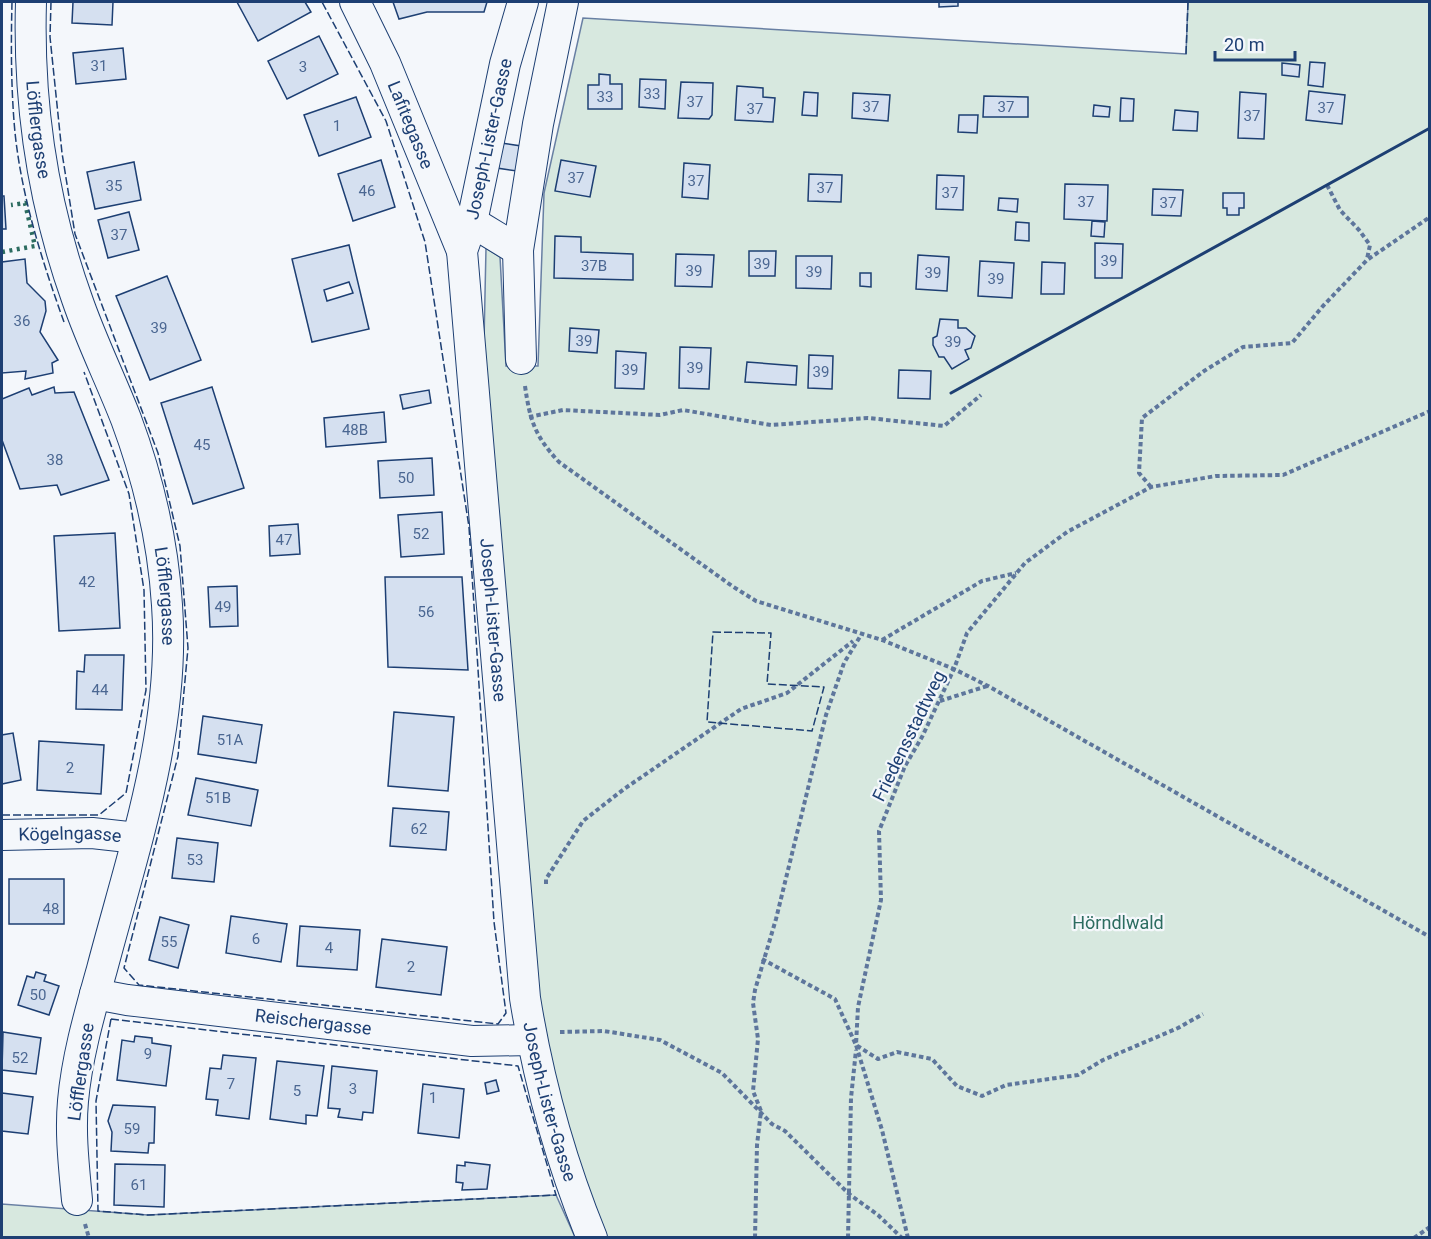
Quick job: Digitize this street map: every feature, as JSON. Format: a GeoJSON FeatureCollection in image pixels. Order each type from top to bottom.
{"type":"FeatureCollection","features":[{"type":"Feature","properties":{"kind":"street","name":"Löfflergasse"},"geometry":{"type":"LineString","coordinates":[[31,2],[33,94],[39,147],[50,204],[76,298],[127,422],[147,487],[160,544],[167,606],[168,658],[160,730],[136,838],[83,1036],[73,1102],[72,1152],[77,1200]]}},
{"type":"Feature","properties":{"kind":"street","name":"Lafitegasse"},"geometry":{"type":"LineString","coordinates":[[356,2],[385,63],[462,251]]}},
{"type":"Feature","properties":{"kind":"street","name":"Joseph-Lister-Gasse"},"geometry":{"type":"LineString","coordinates":[[523,2],[505,64],[472,222],[462,251],[517,918],[532,1040],[574,1193],[592,1238]]}},
{"type":"Feature","properties":{"kind":"street"},"geometry":{"type":"LineString","coordinates":[[521,359],[518,250],[540,113],[563,2]]}},
{"type":"Feature","properties":{"kind":"street"},"geometry":{"type":"LineString","coordinates":[[472,222],[518,250]]}},
{"type":"Feature","properties":{"kind":"street","name":"Kögelngasse"},"geometry":{"type":"LineString","coordinates":[[2,835],[92,833],[136,838]]}},
{"type":"Feature","properties":{"kind":"street","name":"Reischergasse"},"geometry":{"type":"LineString","coordinates":[[95,994],[127,1000],[472,1041],[532,1040]]}},
{"type":"Feature","properties":{"kind":"path"},"geometry":{"type":"LineString","coordinates":[[1327,184],[1340,210],[1370,245],[1367,260]]}},
{"type":"Feature","properties":{"kind":"path"},"geometry":{"type":"LineString","coordinates":[[1151,487],[1139,473],[1142,418],[1204,371],[1243,347],[1293,343],[1323,306],[1367,260],[1430,217]]}},
{"type":"Feature","properties":{"kind":"path"},"geometry":{"type":"LineString","coordinates":[[521,359],[529,417],[540,442],[559,462],[732,586],[756,601],[882,640],[954,669],[967,633],[1025,562],[1067,532],[1151,487],[1216,476],[1283,475],[1430,411]]}},
{"type":"Feature","properties":{"kind":"path"},"geometry":{"type":"LineString","coordinates":[[529,417],[563,410],[660,415],[683,410],[771,424],[868,418],[944,426],[981,395]]}},
{"type":"Feature","properties":{"kind":"path"},"geometry":{"type":"LineString","coordinates":[[882,640],[982,581],[1017,572]]}},
{"type":"Feature","properties":{"kind":"path"},"geometry":{"type":"LineString","coordinates":[[545,889],[546,879],[583,821],[624,789],[741,709],[787,693],[861,635]]}},
{"type":"Feature","properties":{"kind":"path"},"geometry":{"type":"LineString","coordinates":[[755,1238],[757,1145],[761,1111],[753,1091],[758,1039],[753,1003],[762,959],[776,919],[826,715],[844,663],[861,635]]}},
{"type":"Feature","properties":{"kind":"path","name":"Friedensstadtweg"},"geometry":{"type":"LineString","coordinates":[[908,1238],[882,1130],[856,1045],[858,1007],[881,900],[879,831],[905,766],[954,669],[988,686],[1430,938]]}},
{"type":"Feature","properties":{"kind":"path"},"geometry":{"type":"LineString","coordinates":[[939,701],[988,686]]}},
{"type":"Feature","properties":{"kind":"path"},"geometry":{"type":"LineString","coordinates":[[762,959],[835,999],[856,1045],[851,1098],[848,1238]]}},
{"type":"Feature","properties":{"kind":"path"},"geometry":{"type":"LineString","coordinates":[[856,1045],[878,1059],[897,1052],[932,1059],[957,1086],[982,1096],[1006,1085],[1078,1075],[1103,1060],[1178,1028],[1203,1014]]}},
{"type":"Feature","properties":{"kind":"path"},"geometry":{"type":"LineString","coordinates":[[532,1040],[564,1031],[604,1031],[660,1040],[722,1072],[772,1124],[785,1131],[849,1194],[878,1215],[902,1238]]}},
{"type":"Feature","properties":{"kind":"path"},"geometry":{"type":"LineString","coordinates":[[1414,1238],[1430,1227]]}},
{"type":"Feature","properties":{"kind":"green space","name":"Hörndlwald"},"geometry":{"type":"Polygon","coordinates":[[[1188,2],[1429,2],[1429,1237],[606,1237],[581,1181],[548,1053],[537,990],[484,341],[486,248],[500,257],[506,366],[538,366],[544,193],[583,18],[1186,54],[1188,2]]]}},
{"type":"Feature","properties":{"kind":"green space"},"geometry":{"type":"Polygon","coordinates":[[[556,1195],[575,1237],[2,1237],[2,1204],[148,1215],[556,1195]]]}},
{"type":"Feature","properties":{"kind":"building"},"geometry":{"type":"Polygon","coordinates":[[[73,2],[113,2],[112,25],[72,23],[73,2]]]}},
{"type":"Feature","properties":{"kind":"building"},"geometry":{"type":"Polygon","coordinates":[[[237,2],[305,2],[311,12],[258,41],[237,2]]]}},
{"type":"Feature","properties":{"kind":"building"},"geometry":{"type":"Polygon","coordinates":[[[393,2],[487,2],[484,12],[427,12],[399,19],[393,2]]]}},
{"type":"Feature","properties":{"kind":"building"},"geometry":{"type":"Polygon","coordinates":[[[939,2],[958,2],[958,6],[939,7],[939,2]]]}},
{"type":"Feature","properties":{"kind":"building"},"geometry":{"type":"Polygon","coordinates":[[[319,36],[338,74],[287,99],[268,61],[319,36]]]}},
{"type":"Feature","properties":{"kind":"building"},"geometry":{"type":"Polygon","coordinates":[[[123,48],[126,79],[76,84],[73,53],[123,48]]]}},
{"type":"Feature","properties":{"kind":"building"},"geometry":{"type":"Polygon","coordinates":[[[1310,62],[1325,63],[1323,87],[1308,85],[1310,62]]]}},
{"type":"Feature","properties":{"kind":"building"},"geometry":{"type":"Polygon","coordinates":[[[1282,63],[1300,65],[1299,77],[1282,75],[1282,63]]]}},
{"type":"Feature","properties":{"kind":"building"},"geometry":{"type":"Polygon","coordinates":[[[599,74],[610,75],[610,84],[622,84],[622,109],[588,109],[588,85],[599,85],[599,74]]]}},
{"type":"Feature","properties":{"kind":"building"},"geometry":{"type":"Polygon","coordinates":[[[640,79],[666,80],[665,109],[639,107],[640,79]]]}},
{"type":"Feature","properties":{"kind":"building"},"geometry":{"type":"Polygon","coordinates":[[[681,82],[713,83],[712,115],[709,119],[678,118],[681,82]]]}},
{"type":"Feature","properties":{"kind":"building"},"geometry":{"type":"Polygon","coordinates":[[[737,86],[763,88],[763,97],[775,98],[773,122],[735,120],[737,86]]]}},
{"type":"Feature","properties":{"kind":"building"},"geometry":{"type":"Polygon","coordinates":[[[1309,91],[1345,95],[1342,124],[1306,120],[1309,91]]]}},
{"type":"Feature","properties":{"kind":"building"},"geometry":{"type":"Polygon","coordinates":[[[804,92],[818,93],[817,116],[802,115],[804,92]]]}},
{"type":"Feature","properties":{"kind":"building"},"geometry":{"type":"Polygon","coordinates":[[[1240,92],[1266,94],[1264,139],[1238,138],[1240,92]]]}},
{"type":"Feature","properties":{"kind":"building"},"geometry":{"type":"Polygon","coordinates":[[[853,93],[890,95],[888,121],[852,118],[853,93]]]}},
{"type":"Feature","properties":{"kind":"building"},"geometry":{"type":"Polygon","coordinates":[[[984,96],[1028,97],[1028,117],[983,117],[984,96]]]}},
{"type":"Feature","properties":{"kind":"building"},"geometry":{"type":"Polygon","coordinates":[[[356,97],[371,137],[319,156],[304,115],[356,97]]]}},
{"type":"Feature","properties":{"kind":"building"},"geometry":{"type":"Polygon","coordinates":[[[1121,98],[1134,99],[1133,121],[1120,121],[1121,98]]]}},
{"type":"Feature","properties":{"kind":"building"},"geometry":{"type":"Polygon","coordinates":[[[1094,105],[1110,107],[1109,117],[1093,116],[1094,105]]]}},
{"type":"Feature","properties":{"kind":"building"},"geometry":{"type":"Polygon","coordinates":[[[1175,110],[1198,112],[1197,131],[1173,130],[1175,110]]]}},
{"type":"Feature","properties":{"kind":"building"},"geometry":{"type":"Polygon","coordinates":[[[959,115],[978,115],[977,133],[958,132],[959,115]]]}},
{"type":"Feature","properties":{"kind":"building"},"geometry":{"type":"Polygon","coordinates":[[[501,143],[521,146],[517,171],[497,168],[501,143]]]}},
{"type":"Feature","properties":{"kind":"building"},"geometry":{"type":"Polygon","coordinates":[[[381,160],[395,207],[353,221],[338,174],[381,160]]]}},
{"type":"Feature","properties":{"kind":"building"},"geometry":{"type":"Polygon","coordinates":[[[561,160],[596,166],[590,197],[555,191],[561,160]]]}},
{"type":"Feature","properties":{"kind":"building"},"geometry":{"type":"Polygon","coordinates":[[[134,162],[141,200],[95,209],[87,172],[134,162]]]}},
{"type":"Feature","properties":{"kind":"building"},"geometry":{"type":"Polygon","coordinates":[[[684,163],[710,165],[708,199],[682,197],[684,163]]]}},
{"type":"Feature","properties":{"kind":"building"},"geometry":{"type":"Polygon","coordinates":[[[809,174],[842,175],[841,202],[808,201],[809,174]]]}},
{"type":"Feature","properties":{"kind":"building"},"geometry":{"type":"Polygon","coordinates":[[[937,175],[964,176],[963,210],[936,209],[937,175]]]}},
{"type":"Feature","properties":{"kind":"building"},"geometry":{"type":"Polygon","coordinates":[[[1065,184],[1108,185],[1107,221],[1064,219],[1065,184]]]}},
{"type":"Feature","properties":{"kind":"building"},"geometry":{"type":"Polygon","coordinates":[[[1153,189],[1183,190],[1181,216],[1152,215],[1153,189]]]}},
{"type":"Feature","properties":{"kind":"building"},"geometry":{"type":"Polygon","coordinates":[[[1223,193],[1244,193],[1244,208],[1239,208],[1239,215],[1227,215],[1227,208],[1223,208],[1223,193]]]}},
{"type":"Feature","properties":{"kind":"building"},"geometry":{"type":"Polygon","coordinates":[[[2,196],[4,196],[6,229],[2,229],[2,196]]]}},
{"type":"Feature","properties":{"kind":"building"},"geometry":{"type":"Polygon","coordinates":[[[999,198],[1018,199],[1017,212],[998,210],[999,198]]]}},
{"type":"Feature","properties":{"kind":"building"},"geometry":{"type":"Polygon","coordinates":[[[129,212],[139,250],[108,258],[98,220],[129,212]]]}},
{"type":"Feature","properties":{"kind":"building"},"geometry":{"type":"Polygon","coordinates":[[[1092,221],[1105,222],[1104,237],[1091,236],[1092,221]]]}},
{"type":"Feature","properties":{"kind":"building"},"geometry":{"type":"Polygon","coordinates":[[[1016,222],[1029,223],[1029,241],[1015,240],[1016,222]]]}},
{"type":"Feature","properties":{"kind":"building"},"geometry":{"type":"Polygon","coordinates":[[[555,236],[581,237],[581,252],[633,254],[633,280],[554,278],[555,236]]]}},
{"type":"Feature","properties":{"kind":"building"},"geometry":{"type":"Polygon","coordinates":[[[1095,243],[1123,244],[1122,278],[1095,278],[1095,243]]]}},
{"type":"Feature","properties":{"kind":"building"},"geometry":{"type":"Polygon","coordinates":[[[349,245],[369,329],[312,342],[292,259],[349,245]],[[349,282],[324,290],[327,301],[353,293],[349,282]]]}},
{"type":"Feature","properties":{"kind":"building"},"geometry":{"type":"Polygon","coordinates":[[[749,251],[776,251],[775,276],[749,276],[749,251]]]}},
{"type":"Feature","properties":{"kind":"building"},"geometry":{"type":"Polygon","coordinates":[[[676,254],[714,255],[712,287],[675,286],[676,254]]]}},
{"type":"Feature","properties":{"kind":"building"},"geometry":{"type":"Polygon","coordinates":[[[918,255],[949,257],[947,291],[916,289],[918,255]]]}},
{"type":"Feature","properties":{"kind":"building"},"geometry":{"type":"Polygon","coordinates":[[[796,256],[832,256],[831,289],[796,288],[796,256]]]}},
{"type":"Feature","properties":{"kind":"building"},"geometry":{"type":"Polygon","coordinates":[[[25,259],[27,283],[45,301],[46,311],[40,332],[58,360],[52,363],[53,373],[25,379],[26,371],[2,373],[2,262],[25,259]]]}},
{"type":"Feature","properties":{"kind":"building"},"geometry":{"type":"Polygon","coordinates":[[[980,261],[1014,263],[1012,298],[978,296],[980,261]]]}},
{"type":"Feature","properties":{"kind":"building"},"geometry":{"type":"Polygon","coordinates":[[[1042,262],[1065,263],[1064,294],[1041,294],[1042,262]]]}},
{"type":"Feature","properties":{"kind":"building"},"geometry":{"type":"Polygon","coordinates":[[[860,273],[871,273],[871,287],[860,286],[860,273]]]}},
{"type":"Feature","properties":{"kind":"building"},"geometry":{"type":"Polygon","coordinates":[[[167,276],[201,360],[150,380],[116,296],[167,276]]]}},
{"type":"Feature","properties":{"kind":"building"},"geometry":{"type":"Polygon","coordinates":[[[940,319],[958,320],[958,328],[966,328],[975,336],[971,348],[965,350],[969,359],[952,369],[944,357],[939,357],[933,345],[933,338],[937,336],[940,319]]]}},
{"type":"Feature","properties":{"kind":"building"},"geometry":{"type":"Polygon","coordinates":[[[570,328],[599,330],[597,353],[569,351],[570,328]]]}},
{"type":"Feature","properties":{"kind":"building"},"geometry":{"type":"Polygon","coordinates":[[[680,347],[711,348],[709,389],[679,388],[680,347]]]}},
{"type":"Feature","properties":{"kind":"building"},"geometry":{"type":"Polygon","coordinates":[[[616,351],[646,353],[644,389],[615,388],[616,351]]]}},
{"type":"Feature","properties":{"kind":"building"},"geometry":{"type":"Polygon","coordinates":[[[809,355],[833,356],[832,389],[808,388],[809,355]]]}},
{"type":"Feature","properties":{"kind":"building"},"geometry":{"type":"Polygon","coordinates":[[[747,362],[797,366],[796,385],[745,382],[747,362]]]}},
{"type":"Feature","properties":{"kind":"building"},"geometry":{"type":"Polygon","coordinates":[[[899,370],[931,371],[930,399],[898,398],[899,370]]]}},
{"type":"Feature","properties":{"kind":"building"},"geometry":{"type":"Polygon","coordinates":[[[54,387],[55,393],[74,392],[109,480],[61,495],[57,485],[20,489],[2,440],[2,399],[29,388],[32,395],[54,387]]]}},
{"type":"Feature","properties":{"kind":"building"},"geometry":{"type":"Polygon","coordinates":[[[212,387],[244,488],[193,504],[161,403],[212,387]]]}},
{"type":"Feature","properties":{"kind":"building"},"geometry":{"type":"Polygon","coordinates":[[[429,390],[431,403],[403,409],[400,395],[429,390]]]}},
{"type":"Feature","properties":{"kind":"building"},"geometry":{"type":"Polygon","coordinates":[[[384,412],[386,442],[326,447],[324,418],[384,412]]]}},
{"type":"Feature","properties":{"kind":"building"},"geometry":{"type":"Polygon","coordinates":[[[432,458],[434,495],[380,498],[378,461],[432,458]]]}},
{"type":"Feature","properties":{"kind":"building"},"geometry":{"type":"Polygon","coordinates":[[[442,512],[444,554],[401,557],[398,515],[442,512]]]}},
{"type":"Feature","properties":{"kind":"building"},"geometry":{"type":"Polygon","coordinates":[[[298,524],[300,554],[270,556],[269,526],[298,524]]]}},
{"type":"Feature","properties":{"kind":"building"},"geometry":{"type":"Polygon","coordinates":[[[115,533],[120,628],[59,631],[54,536],[115,533]]]}},
{"type":"Feature","properties":{"kind":"building"},"geometry":{"type":"Polygon","coordinates":[[[385,577],[462,577],[468,670],[388,667],[385,577]]]}},
{"type":"Feature","properties":{"kind":"building"},"geometry":{"type":"Polygon","coordinates":[[[237,586],[238,626],[210,627],[208,587],[237,586]]]}},
{"type":"Feature","properties":{"kind":"building"},"geometry":{"type":"Polygon","coordinates":[[[85,655],[124,655],[122,710],[76,709],[77,671],[84,672],[85,655]]]}},
{"type":"Feature","properties":{"kind":"building"},"geometry":{"type":"Polygon","coordinates":[[[394,712],[454,717],[448,791],[388,786],[394,712]]]}},
{"type":"Feature","properties":{"kind":"building"},"geometry":{"type":"Polygon","coordinates":[[[203,716],[262,725],[256,763],[198,754],[203,716]]]}},
{"type":"Feature","properties":{"kind":"building"},"geometry":{"type":"Polygon","coordinates":[[[13,733],[21,780],[2,784],[2,735],[13,733]]]}},
{"type":"Feature","properties":{"kind":"building"},"geometry":{"type":"Polygon","coordinates":[[[39,741],[104,745],[101,794],[37,790],[39,741]]]}},
{"type":"Feature","properties":{"kind":"building"},"geometry":{"type":"Polygon","coordinates":[[[196,778],[258,790],[251,826],[188,815],[196,778]]]}},
{"type":"Feature","properties":{"kind":"building"},"geometry":{"type":"Polygon","coordinates":[[[393,808],[449,812],[446,850],[390,846],[393,808]]]}},
{"type":"Feature","properties":{"kind":"building"},"geometry":{"type":"Polygon","coordinates":[[[177,838],[218,843],[214,882],[172,878],[177,838]]]}},
{"type":"Feature","properties":{"kind":"building"},"geometry":{"type":"Polygon","coordinates":[[[9,879],[64,879],[64,924],[9,924],[9,879]]]}},
{"type":"Feature","properties":{"kind":"building"},"geometry":{"type":"Polygon","coordinates":[[[231,916],[287,924],[281,962],[226,953],[231,916]]]}},
{"type":"Feature","properties":{"kind":"building"},"geometry":{"type":"Polygon","coordinates":[[[160,917],[189,925],[178,968],[149,960],[160,917]]]}},
{"type":"Feature","properties":{"kind":"building"},"geometry":{"type":"Polygon","coordinates":[[[300,926],[360,930],[357,970],[297,966],[300,926]]]}},
{"type":"Feature","properties":{"kind":"building"},"geometry":{"type":"Polygon","coordinates":[[[382,939],[447,947],[441,995],[376,987],[382,939]]]}},
{"type":"Feature","properties":{"kind":"building"},"geometry":{"type":"Polygon","coordinates":[[[36,972],[46,975],[44,981],[59,986],[49,1015],[18,1005],[27,976],[34,978],[36,972]]]}},
{"type":"Feature","properties":{"kind":"building"},"geometry":{"type":"Polygon","coordinates":[[[3,1032],[41,1038],[36,1074],[2,1070],[3,1032]]]}},
{"type":"Feature","properties":{"kind":"building"},"geometry":{"type":"Polygon","coordinates":[[[135,1036],[152,1038],[152,1043],[171,1046],[166,1086],[117,1080],[122,1040],[134,1042],[135,1036]]]}},
{"type":"Feature","properties":{"kind":"building"},"geometry":{"type":"Polygon","coordinates":[[[223,1055],[256,1058],[249,1119],[216,1115],[218,1100],[206,1099],[210,1068],[221,1069],[223,1055]]]}},
{"type":"Feature","properties":{"kind":"building"},"geometry":{"type":"Polygon","coordinates":[[[277,1061],[324,1066],[317,1116],[306,1115],[306,1124],[270,1119],[277,1061]]]}},
{"type":"Feature","properties":{"kind":"building"},"geometry":{"type":"Polygon","coordinates":[[[332,1066],[377,1071],[373,1113],[363,1112],[362,1120],[338,1117],[340,1109],[328,1108],[332,1066]]]}},
{"type":"Feature","properties":{"kind":"building"},"geometry":{"type":"Polygon","coordinates":[[[496,1080],[499,1091],[487,1094],[485,1083],[496,1080]]]}},
{"type":"Feature","properties":{"kind":"building"},"geometry":{"type":"Polygon","coordinates":[[[423,1084],[464,1089],[459,1138],[418,1133],[423,1084]]]}},
{"type":"Feature","properties":{"kind":"building"},"geometry":{"type":"Polygon","coordinates":[[[2,1093],[33,1097],[28,1134],[2,1131],[2,1093]]]}},
{"type":"Feature","properties":{"kind":"building"},"geometry":{"type":"Polygon","coordinates":[[[113,1105],[155,1107],[154,1143],[149,1143],[148,1153],[111,1151],[112,1132],[108,1121],[113,1105]]]}},
{"type":"Feature","properties":{"kind":"building"},"geometry":{"type":"Polygon","coordinates":[[[465,1162],[490,1165],[487,1189],[462,1190],[463,1183],[456,1182],[457,1165],[465,1166],[465,1162]]]}},
{"type":"Feature","properties":{"kind":"building"},"geometry":{"type":"Polygon","coordinates":[[[115,1164],[165,1165],[164,1207],[114,1205],[115,1164]]]}},
{"type":"Feature","properties":{"kind":"hedge"},"geometry":{"type":"LineString","coordinates":[[2,252],[35,246],[25,203],[11,205]]}},
{"type":"Feature","properties":{"kind":"fence"},"geometry":{"type":"LineString","coordinates":[[12,2],[13,106],[21,172],[39,248],[64,322]]}},
{"type":"Feature","properties":{"kind":"fence"},"geometry":{"type":"LineString","coordinates":[[51,2],[50,37],[62,153],[75,234],[158,453],[180,546],[188,648],[178,756],[124,968],[139,985],[498,1024],[506,1013],[494,922],[469,527],[425,242],[386,121],[322,2]]}},
{"type":"Feature","properties":{"kind":"fence"},"geometry":{"type":"LineString","coordinates":[[1186,54],[1188,2]]}},
{"type":"Feature","properties":{"kind":"fence"},"geometry":{"type":"LineString","coordinates":[[2,815],[99,815],[126,793],[146,690],[144,590],[129,494],[84,372]]}},
{"type":"Feature","properties":{"kind":"fence"},"geometry":{"type":"LineString","coordinates":[[713,632],[771,633],[767,684],[824,687],[812,731],[707,722],[713,632]]}},
{"type":"Feature","properties":{"kind":"fence"},"geometry":{"type":"LineString","coordinates":[[111,1019],[518,1066],[556,1195],[148,1215],[98,1211],[96,1101],[111,1019]]}},
{"type":"Feature","properties":{"kind":"wall"},"geometry":{"type":"LineString","coordinates":[[951,393],[1430,128]]}}]}
